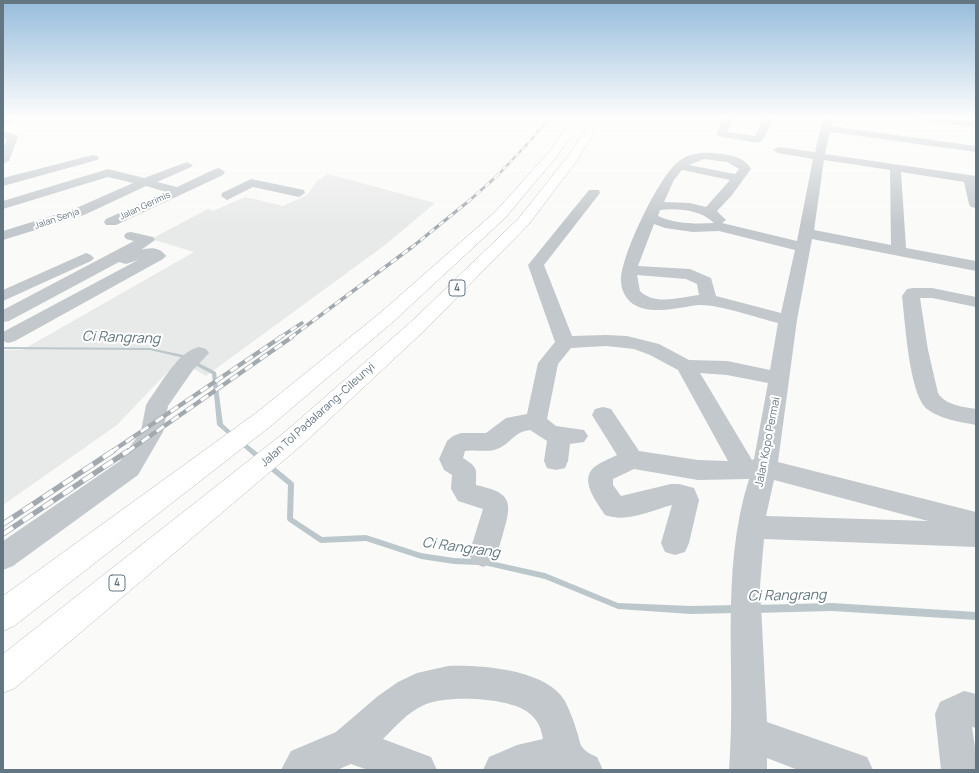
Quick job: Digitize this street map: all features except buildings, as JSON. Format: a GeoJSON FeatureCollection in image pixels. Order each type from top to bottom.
{"type":"FeatureCollection","features":[{"type":"Feature","properties":{"kind":"highway","name":"4"},"geometry":{"type":"LineString","coordinates":[[3,615],[264,419],[387,317],[500,215],[553,154]]}},
{"type":"Feature","properties":{"kind":"highway","name":"Jalan Tol Padalarang–Cileunyi"},"geometry":{"type":"LineString","coordinates":[[3,676],[294,438],[419,325],[524,221],[575,154]]}},
{"type":"Feature","properties":{"kind":"street"},"geometry":{"type":"LineString","coordinates":[[797,154],[820,159],[896,163],[974,182],[976,204]]}},
{"type":"Feature","properties":{"kind":"street","name":"Jalan Kopo Permai"},"geometry":{"type":"LineString","coordinates":[[748,770],[750,734],[748,639],[745,586],[751,527],[757,495],[755,469],[780,379],[788,320],[821,154]]}},
{"type":"Feature","properties":{"kind":"street"},"geometry":{"type":"LineString","coordinates":[[895,154],[899,251]]}},
{"type":"Feature","properties":{"kind":"street"},"geometry":{"type":"LineString","coordinates":[[709,212],[728,192],[745,169],[744,165],[718,157],[695,156],[679,166],[661,192],[635,248],[630,270],[630,287],[634,295],[641,301],[652,304],[708,300],[788,320]]}},
{"type":"Feature","properties":{"kind":"street"},"geometry":{"type":"LineString","coordinates":[[3,182],[92,158]]}},
{"type":"Feature","properties":{"kind":"street","name":"Jalan Senja"},"geometry":{"type":"LineString","coordinates":[[4,238],[73,209],[110,197],[187,165]]}},
{"type":"Feature","properties":{"kind":"street"},"geometry":{"type":"LineString","coordinates":[[679,166],[737,178]]}},
{"type":"Feature","properties":{"kind":"street"},"geometry":{"type":"LineString","coordinates":[[3,193],[9,204],[108,173],[179,191]]}},
{"type":"Feature","properties":{"kind":"street","name":"Jalan Gerimis"},"geometry":{"type":"LineString","coordinates":[[111,222],[216,174],[251,183]]}},
{"type":"Feature","properties":{"kind":"street"},"geometry":{"type":"LineString","coordinates":[[227,196],[251,183],[298,193]]}},
{"type":"Feature","properties":{"kind":"street"},"geometry":{"type":"LineString","coordinates":[[564,343],[536,265],[594,194]]}},
{"type":"Feature","properties":{"kind":"street"},"geometry":{"type":"LineString","coordinates":[[653,212],[672,206],[709,212],[717,217],[720,222],[719,227]]}},
{"type":"Feature","properties":{"kind":"street"},"geometry":{"type":"LineString","coordinates":[[3,317],[148,240],[135,230],[73,209]]}},
{"type":"Feature","properties":{"kind":"street"},"geometry":{"type":"LineString","coordinates":[[653,212],[657,222],[674,226],[708,229],[719,227],[805,240],[899,251],[976,266]]}},
{"type":"Feature","properties":{"kind":"street"},"geometry":{"type":"LineString","coordinates":[[3,296],[89,257],[135,230]]}},
{"type":"Feature","properties":{"kind":"street"},"geometry":{"type":"LineString","coordinates":[[70,248],[89,257]]}},
{"type":"Feature","properties":{"kind":"street"},"geometry":{"type":"LineString","coordinates":[[8,337],[158,256],[150,252],[126,258],[116,256]]}},
{"type":"Feature","properties":{"kind":"street"},"geometry":{"type":"LineString","coordinates":[[630,270],[695,276],[705,282],[708,300]]}},
{"type":"Feature","properties":{"kind":"street"},"geometry":{"type":"LineString","coordinates":[[976,302],[923,292],[913,293],[911,296],[915,327],[929,397],[941,407],[976,417]]}},
{"type":"Feature","properties":{"kind":"street"},"geometry":{"type":"LineString","coordinates":[[3,299],[22,308]]}},
{"type":"Feature","properties":{"kind":"street"},"geometry":{"type":"LineString","coordinates":[[534,421],[537,417],[548,363],[564,343],[608,340],[638,344],[651,348],[686,366],[727,368],[780,379]]}},
{"type":"Feature","properties":{"kind":"street"},"geometry":{"type":"LineString","coordinates":[[3,557],[129,468],[152,432],[157,406],[192,359]]}},
{"type":"Feature","properties":{"kind":"street"},"geometry":{"type":"LineString","coordinates":[[686,366],[755,469]]}},
{"type":"Feature","properties":{"kind":"street"},"geometry":{"type":"LineString","coordinates":[[603,415],[632,459]]}},
{"type":"Feature","properties":{"kind":"street"},"geometry":{"type":"LineString","coordinates":[[483,554],[496,513],[496,505],[493,501],[467,494],[465,492],[462,486],[465,471],[453,463],[451,456],[456,447],[461,442],[491,442],[514,424],[534,421],[551,434],[567,435],[556,461]]}},
{"type":"Feature","properties":{"kind":"street"},"geometry":{"type":"LineString","coordinates":[[675,543],[686,500],[684,495],[677,494],[618,508],[612,505],[601,487],[600,479],[604,472],[632,459],[698,470],[755,469],[976,523]]}},
{"type":"Feature","properties":{"kind":"street"},"geometry":{"type":"LineString","coordinates":[[751,527],[976,535]]}},
{"type":"Feature","properties":{"kind":"street"},"geometry":{"type":"LineString","coordinates":[[300,770],[304,764],[349,745],[385,712],[416,691],[436,684],[475,682],[498,684],[518,690],[538,699],[551,710],[575,763]]}},
{"type":"Feature","properties":{"kind":"street"},"geometry":{"type":"LineString","coordinates":[[960,770],[952,714],[964,708],[976,711]]}},
{"type":"Feature","properties":{"kind":"street"},"geometry":{"type":"LineString","coordinates":[[750,734],[854,770]]}},
{"type":"Feature","properties":{"kind":"street"},"geometry":{"type":"LineString","coordinates":[[349,745],[418,770]]}},
{"type":"Feature","properties":{"kind":"street"},"geometry":{"type":"LineString","coordinates":[[502,770],[513,763],[548,756],[575,763]]}},
{"type":"Feature","properties":{"kind":"shaded area"},"geometry":{"type":"Polygon","coordinates":[[[328,174],[435,203],[385,245],[206,376],[179,360],[117,425],[3,505],[3,350],[22,350],[194,252],[151,239],[208,209],[213,211],[245,197],[283,206],[307,195],[317,181],[328,174]]]}},
{"type":"Feature","properties":{"kind":"waterway","name":"Ci Rangrang"},"geometry":{"type":"LineString","coordinates":[[3,348],[150,349],[181,356],[214,373],[220,425],[233,436]]}},
{"type":"Feature","properties":{"kind":"waterway","name":"Ci Rangrang"},"geometry":{"type":"LineString","coordinates":[[241,442],[261,459]]}},
{"type":"Feature","properties":{"kind":"waterway","name":"Ci Rangrang"},"geometry":{"type":"LineString","coordinates":[[268,465],[291,484],[290,519],[321,540],[366,538],[421,556],[454,561],[478,562]]}},
{"type":"Feature","properties":{"kind":"waterway","name":"Ci Rangrang"},"geometry":{"type":"LineString","coordinates":[[486,563],[545,576],[618,606],[691,610],[736,609]]}},
{"type":"Feature","properties":{"kind":"waterway","name":"Ci Rangrang"},"geometry":{"type":"LineString","coordinates":[[754,609],[832,607],[976,616]]}},
{"type":"Feature","properties":{"kind":"railway"},"geometry":{"type":"LineString","coordinates":[[498,175],[518,154]]}},
{"type":"Feature","properties":{"kind":"railway"},"geometry":{"type":"LineString","coordinates":[[411,248],[498,175]]}},
{"type":"Feature","properties":{"kind":"railway"},"geometry":{"type":"LineString","coordinates":[[290,338],[412,247]]}},
{"type":"Feature","properties":{"kind":"railway"},"geometry":{"type":"LineString","coordinates":[[279,338],[302,323]]}},
{"type":"Feature","properties":{"kind":"railway"},"geometry":{"type":"LineString","coordinates":[[111,452],[281,337]]}},
{"type":"Feature","properties":{"kind":"railway"},"geometry":{"type":"LineString","coordinates":[[127,452],[292,337]]}},
{"type":"Feature","properties":{"kind":"railway"},"geometry":{"type":"LineString","coordinates":[[3,524],[113,451]]}},
{"type":"Feature","properties":{"kind":"railway"},"geometry":{"type":"LineString","coordinates":[[3,534],[128,451]]}}]}
